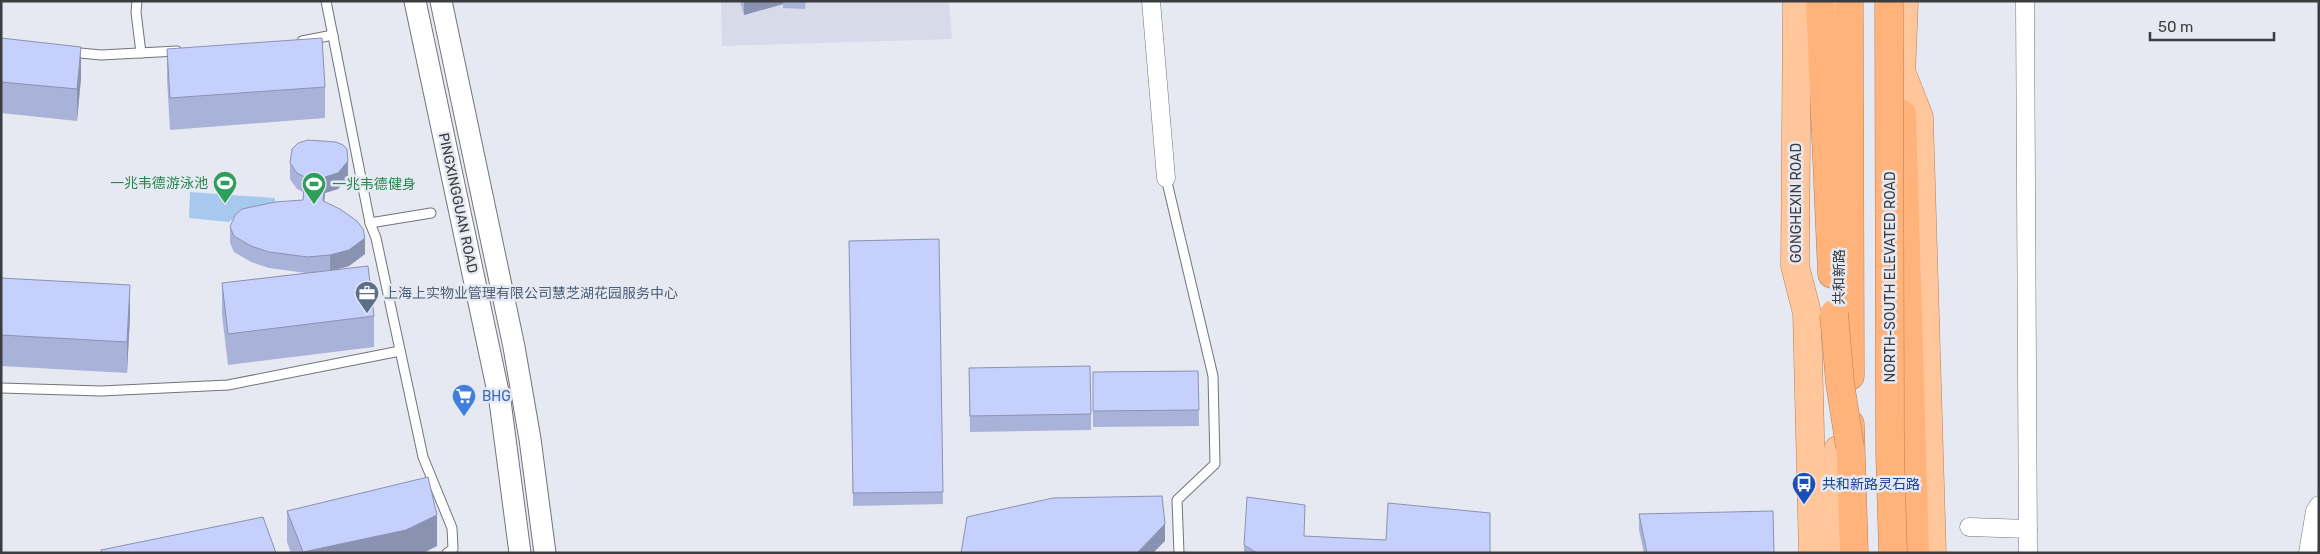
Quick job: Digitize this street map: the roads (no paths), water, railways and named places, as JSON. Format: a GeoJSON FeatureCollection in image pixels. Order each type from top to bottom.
{"type":"FeatureCollection","features":[{"type":"Feature","properties":{"kind":"highway"},"geometry":{"type":"LineString","coordinates":[[1820,1],[1834,314],[1840,383],[1850,447]]}},
{"type":"Feature","properties":{"kind":"highway"},"geometry":{"type":"LineString","coordinates":[[1849,1],[1850,447],[1854,553]]}},
{"type":"Feature","properties":{"kind":"highway","name":"NORTH-SOUTH ELEVATED ROAD"},"geometry":{"type":"LineString","coordinates":[[1889,1],[1890,444],[1893,553]]}},
{"type":"Feature","properties":{"kind":"highway"},"geometry":{"type":"LineString","coordinates":[[1902,74],[1915,553]]}},
{"type":"Feature","properties":{"kind":"main road","name":"GONGHEXIN ROAD"},"geometry":{"type":"LineString","coordinates":[[1797,1],[1795,266],[1807,313],[1813,553]]}},
{"type":"Feature","properties":{"kind":"main road","name":"共和新路"},"geometry":{"type":"LineString","coordinates":[[1835,1],[1838,131],[1838,477],[1840,553]]}},
{"type":"Feature","properties":{"kind":"main road"},"geometry":{"type":"LineString","coordinates":[[1898,553],[1890,136],[1902,74],[1904,1]]}},
{"type":"Feature","properties":{"kind":"main road"},"geometry":{"type":"LineString","coordinates":[[1902,74],[1919,117],[1932,553]]}},
{"type":"Feature","properties":{"kind":"main road"},"geometry":{"type":"LineString","coordinates":[[1807,313],[1839,356]]}},
{"type":"Feature","properties":{"kind":"main road"},"geometry":{"type":"LineString","coordinates":[[1812,520],[1838,477]]}},
{"type":"Feature","properties":{"kind":"street","name":"PINGXINGGUAN ROAD"},"geometry":{"type":"LineString","coordinates":[[415,1],[500,401],[520,553]]}},
{"type":"Feature","properties":{"kind":"street","name":"PINGXINGGUAN ROAD"},"geometry":{"type":"LineString","coordinates":[[441,1],[514,347],[530,439],[545,553]]}},
{"type":"Feature","properties":{"kind":"street"},"geometry":{"type":"LineString","coordinates":[[1151,1],[1166,178]]}},
{"type":"Feature","properties":{"kind":"street"},"geometry":{"type":"LineString","coordinates":[[2025,1],[2028,553]]}},
{"type":"Feature","properties":{"kind":"street"},"geometry":{"type":"LineString","coordinates":[[2308,553],[2315,511],[2319,505]]}},
{"type":"Feature","properties":{"kind":"street"},"geometry":{"type":"LineString","coordinates":[[1970,527],[2028,529]]}},
{"type":"Feature","properties":{"kind":"lane"},"geometry":{"type":"LineString","coordinates":[[137,1],[136,12],[141,53]]}},
{"type":"Feature","properties":{"kind":"lane"},"geometry":{"type":"LineString","coordinates":[[326,1],[370,223],[376,238],[423,456],[452,528],[453,549],[447,553]]}},
{"type":"Feature","properties":{"kind":"lane"},"geometry":{"type":"LineString","coordinates":[[290,43],[333,35]]}},
{"type":"Feature","properties":{"kind":"lane"},"geometry":{"type":"LineString","coordinates":[[64,52],[101,55],[187,51]]}},
{"type":"Feature","properties":{"kind":"lane"},"geometry":{"type":"LineString","coordinates":[[1166,178],[1213,376],[1215,464],[1177,500],[1179,553]]}},
{"type":"Feature","properties":{"kind":"lane"},"geometry":{"type":"LineString","coordinates":[[370,223],[432,212]]}},
{"type":"Feature","properties":{"kind":"lane"},"geometry":{"type":"LineString","coordinates":[[1,388],[101,391],[228,385],[400,351]]}},
{"type":"Feature","properties":{"kind":"water"},"geometry":{"type":"Polygon","coordinates":[[[190,192],[275,198],[275,207],[234,218],[229,222],[189,218],[190,192]]]}},
{"type":"Feature","properties":{"kind":"place","name":"一兆韦德游泳池"},"geometry":{"type":"Point","coordinates":[225,204]}},
{"type":"Feature","properties":{"kind":"place","name":"一兆韦德健身"},"geometry":{"type":"Point","coordinates":[314,205]}},
{"type":"Feature","properties":{"kind":"place","name":"上海上实物业管理有限公司慧芝湖花园服务中心"},"geometry":{"type":"Point","coordinates":[367,314]}},
{"type":"Feature","properties":{"kind":"place","name":"BHG"},"geometry":{"type":"Point","coordinates":[464,417]}},
{"type":"Feature","properties":{"kind":"place","name":"共和新路灵石路"},"geometry":{"type":"Point","coordinates":[1804,505]}}]}
